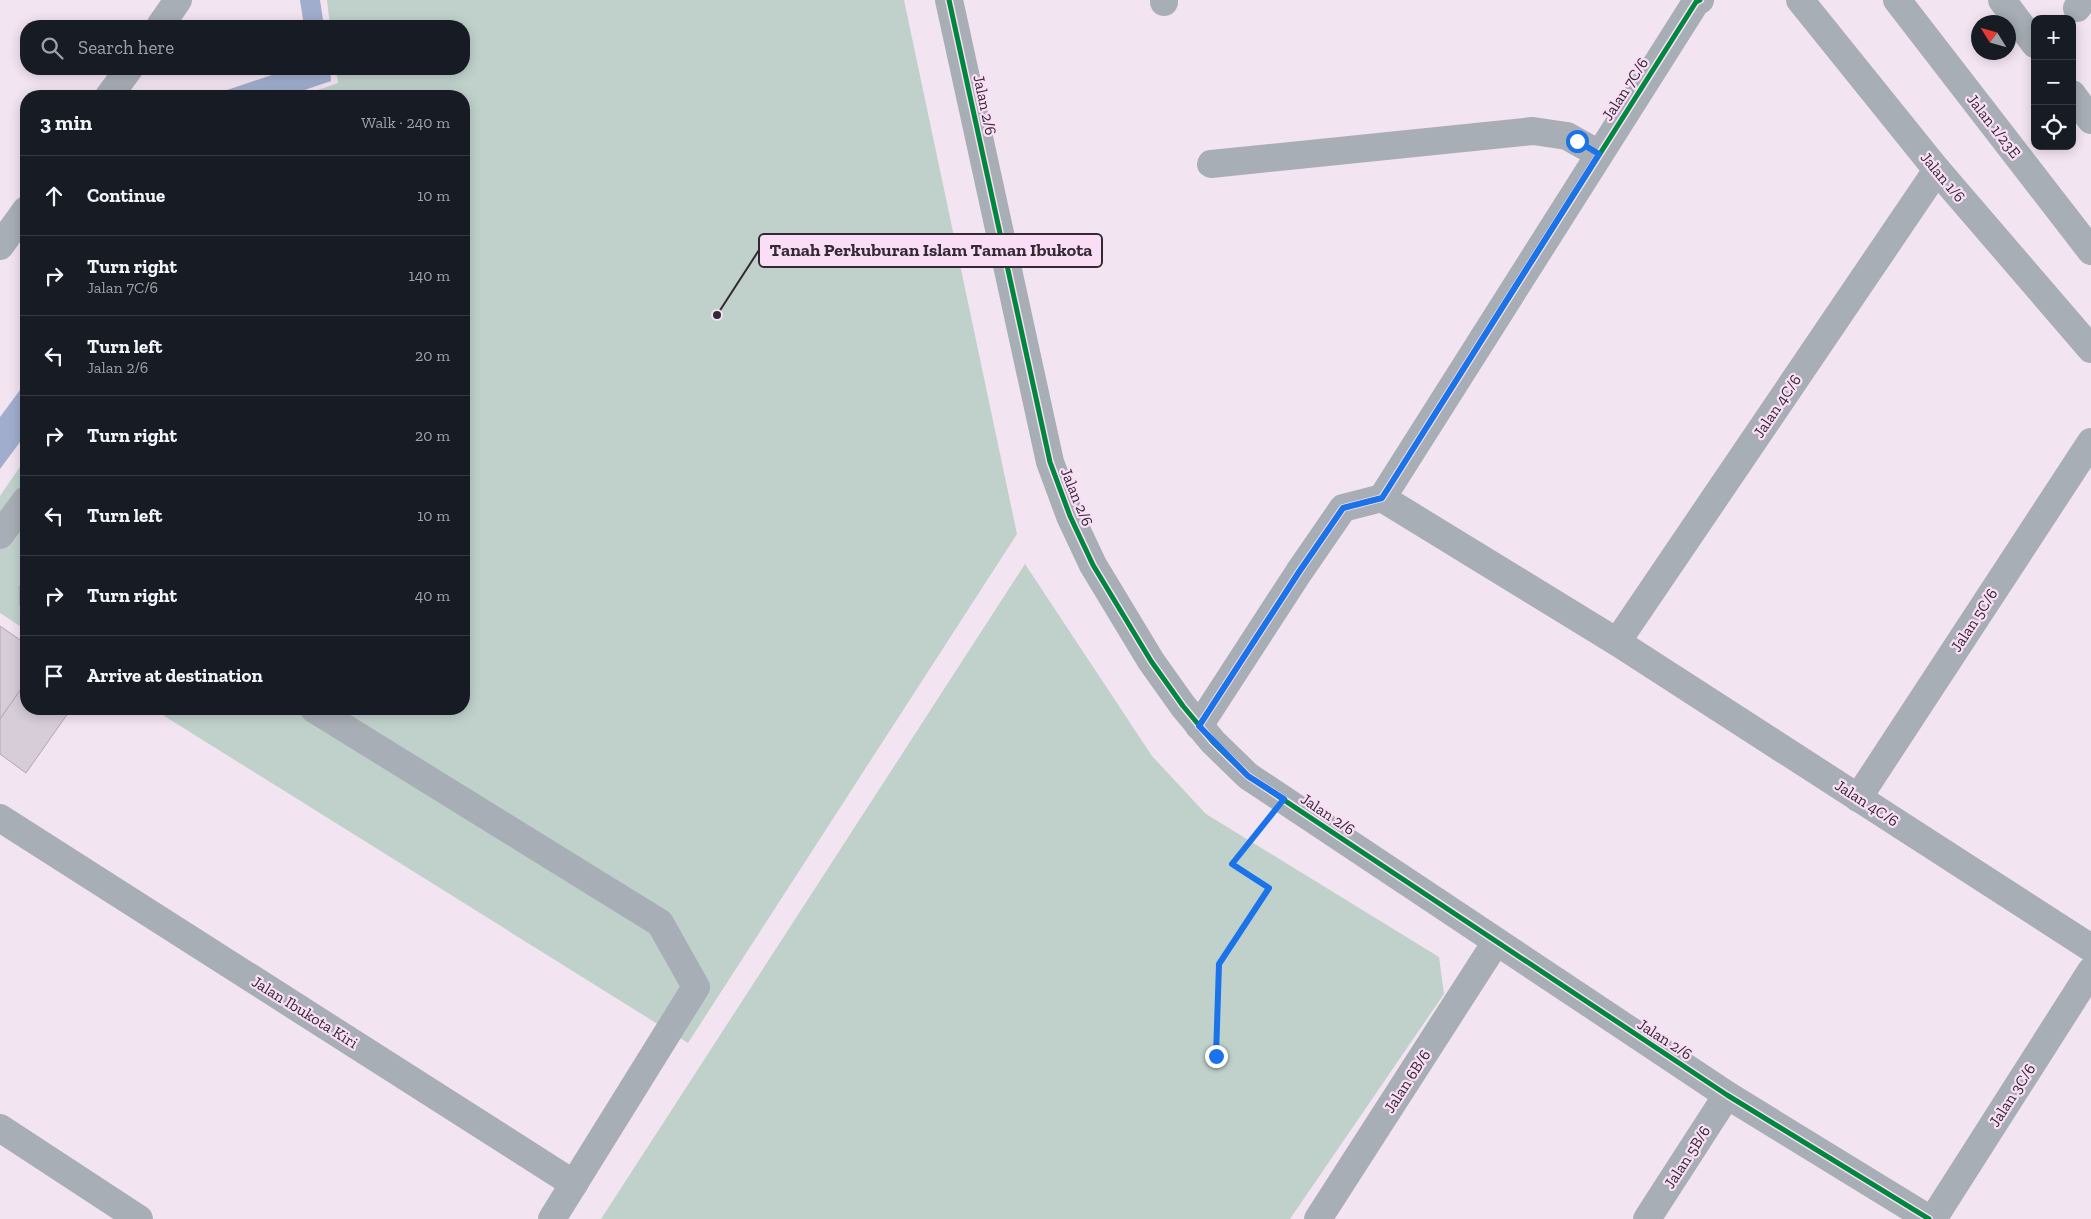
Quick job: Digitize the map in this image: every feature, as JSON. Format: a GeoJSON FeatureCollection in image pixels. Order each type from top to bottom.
{"type":"FeatureCollection","features":[{"type":"Feature","properties":{"kind":"street"},"geometry":{"type":"LineString","coordinates":[[164,20],[178,0]]}},
{"type":"Feature","properties":{"kind":"street","name":"Jalan 2/6"},"geometry":{"type":"LineString","coordinates":[[949,0],[1050,462],[1070,516],[1093,565],[1151,661],[1199,726],[1248,776],[1727,1095],[1929,1219]]}},
{"type":"Feature","properties":{"kind":"street","name":"Jalan 7C/6"},"geometry":{"type":"LineString","coordinates":[[1382,498],[1696,2],[1700,0]]}},
{"type":"Feature","properties":{"kind":"street","name":"Jalan 1/6"},"geometry":{"type":"LineString","coordinates":[[1800,0],[1937,170],[2091,349]]}},
{"type":"Feature","properties":{"kind":"street","name":"Jalan 1/23E"},"geometry":{"type":"LineString","coordinates":[[1897,0],[2091,251]]}},
{"type":"Feature","properties":{"kind":"street"},"geometry":{"type":"LineString","coordinates":[[2002,0],[2031,39]]}},
{"type":"Feature","properties":{"kind":"street"},"geometry":{"type":"LineString","coordinates":[[114,90],[125,75]]}},
{"type":"Feature","properties":{"kind":"street"},"geometry":{"type":"LineString","coordinates":[[2076,99],[2091,120]]}},
{"type":"Feature","properties":{"kind":"street"},"geometry":{"type":"LineString","coordinates":[[1211,164],[1533,131],[1567,136],[1599,154]]}},
{"type":"Feature","properties":{"kind":"street","name":"Jalan 4C/6"},"geometry":{"type":"LineString","coordinates":[[1617,642],[1937,170]]}},
{"type":"Feature","properties":{"kind":"street"},"geometry":{"type":"LineString","coordinates":[[0,246],[20,218]]}},
{"type":"Feature","properties":{"kind":"street","name":"Jalan 5C/6"},"geometry":{"type":"LineString","coordinates":[[1858,798],[2091,442]]}},
{"type":"Feature","properties":{"kind":"street"},"geometry":{"type":"LineString","coordinates":[[1199,726],[1343,508],[1382,498]]}},
{"type":"Feature","properties":{"kind":"street","name":"Jalan 4C/6"},"geometry":{"type":"LineString","coordinates":[[1382,498],[1617,642],[2091,948]]}},
{"type":"Feature","properties":{"kind":"street"},"geometry":{"type":"LineString","coordinates":[[324,715],[660,923],[696,987],[552,1219]]}},
{"type":"Feature","properties":{"kind":"street","name":"Jalan Ibukota Kiri"},"geometry":{"type":"LineString","coordinates":[[0,818],[574,1184]]}},
{"type":"Feature","properties":{"kind":"street","name":"Jalan 6B/6"},"geometry":{"type":"LineString","coordinates":[[1318,1219],[1496,942]]}},
{"type":"Feature","properties":{"kind":"street","name":"Jalan 3C/6"},"geometry":{"type":"LineString","coordinates":[[1933,1219],[2091,971]]}},
{"type":"Feature","properties":{"kind":"street","name":"Jalan 5B/6"},"geometry":{"type":"LineString","coordinates":[[1647,1219],[1727,1095]]}},
{"type":"Feature","properties":{"kind":"street"},"geometry":{"type":"LineString","coordinates":[[0,1128],[140,1219]]}},
{"type":"Feature","properties":{"kind":"path"},"geometry":{"type":"LineString","coordinates":[[1216,1056],[1219,964],[1269,888],[1232,864],[1284,799]]}},
{"type":"Feature","properties":{"kind":"shaded area"},"geometry":{"type":"Polygon","coordinates":[[[327,0],[904,0],[1017,534],[688,1043],[163,715],[470,715],[470,90],[318,90],[338,83],[337,75],[470,75],[470,20],[329,20],[327,0]]]}},
{"type":"Feature","properties":{"kind":"shaded area"},"geometry":{"type":"Polygon","coordinates":[[[20,467],[20,626],[0,613],[0,496],[20,467]]]}},
{"type":"Feature","properties":{"kind":"shaded area"},"geometry":{"type":"Polygon","coordinates":[[[1025,564],[1152,756],[1206,814],[1439,957],[1444,994],[1290,1219],[601,1219],[1025,564]]]}},
{"type":"Feature","properties":{"kind":"water"},"geometry":{"type":"Polygon","coordinates":[[[300,0],[320,0],[323,20],[303,20],[300,0]]]}},
{"type":"Feature","properties":{"kind":"water"},"geometry":{"type":"Polygon","coordinates":[[[272,75],[330,75],[331,81],[305,90],[227,90],[272,75]]]}},
{"type":"Feature","properties":{"kind":"water"},"geometry":{"type":"Polygon","coordinates":[[[20,390],[20,442],[0,469],[0,417],[20,390]]]}},
{"type":"Feature","properties":{"kind":"building"},"geometry":{"type":"Polygon","coordinates":[[[0,626],[20,640],[20,691],[0,719],[0,626]]]}},
{"type":"Feature","properties":{"kind":"building"},"geometry":{"type":"Polygon","coordinates":[[[20,691],[20,715],[67,715],[26,773],[0,754],[0,719],[20,691]]]}},
{"type":"Feature","properties":{"kind":"cycle path"},"geometry":{"type":"LineString","coordinates":[[949,0],[1050,462],[1070,516],[1093,565],[1151,661],[1183,706],[1213,742],[1248,776],[1727,1095],[1929,1219]]}},
{"type":"Feature","properties":{"kind":"cycle path"},"geometry":{"type":"LineString","coordinates":[[1199,726],[1343,508],[1382,498],[1696,2],[1700,0]]}},
{"type":"Feature","properties":{"kind":"place","name":"Tanah Perkuburan Islam Taman Ibukota"},"geometry":{"type":"Point","coordinates":[717,315]}},
{"type":"Feature","properties":{"kind":"route"},"geometry":{"type":"LineString","coordinates":[[1216,1056],[1219,964],[1269,888],[1232,864],[1284,799],[1248,776],[1199,726],[1343,508],[1382,498],[1599,154],[1577,141]]}}]}
